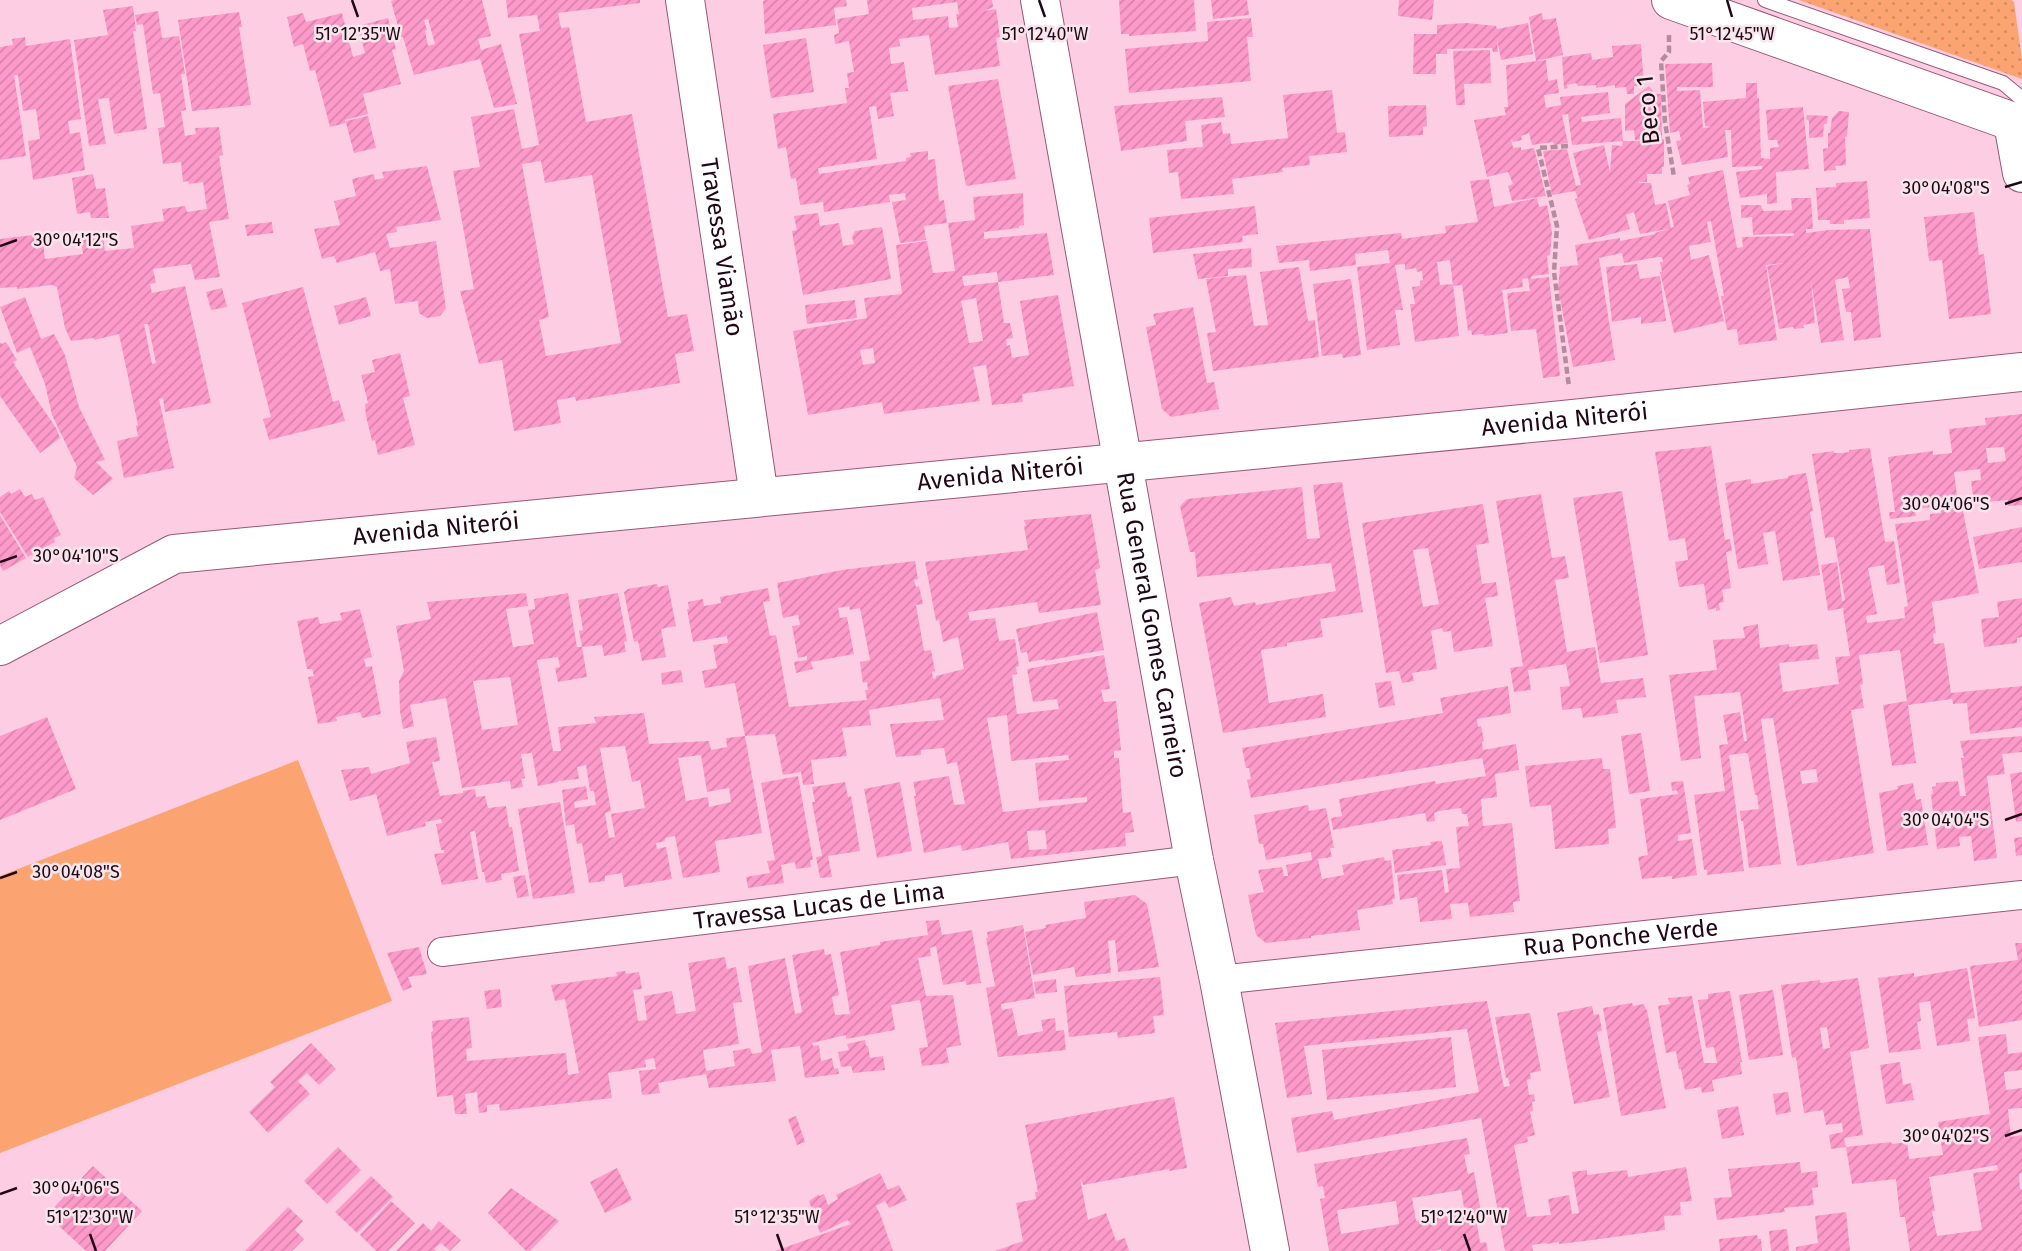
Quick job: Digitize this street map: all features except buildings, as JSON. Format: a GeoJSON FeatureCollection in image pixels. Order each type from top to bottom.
{"type":"FeatureCollection","features":[{"type":"Feature","properties":{"kind":"main road","name":"Travessa Viamão"},"geometry":{"type":"LineString","coordinates":[[685,0],[760,496]]}},
{"type":"Feature","properties":{"kind":"main road","name":"Rua General Gomes Carneiro"},"geometry":{"type":"LineString","coordinates":[[1040,0],[1194,860],[1270,1251]]}},
{"type":"Feature","properties":{"kind":"main road"},"geometry":{"type":"LineString","coordinates":[[1670,13],[2019,116],[2022,173]]}},
{"type":"Feature","properties":{"kind":"main road","name":"Avenida Niterói"},"geometry":{"type":"LineString","coordinates":[[0,646],[174,554],[1573,419],[2022,372]]}},
{"type":"Feature","properties":{"kind":"street","name":"Travessa Lucas de Lima"},"geometry":{"type":"LineString","coordinates":[[442,952],[1194,860]]}},
{"type":"Feature","properties":{"kind":"street","name":"Rua Ponche Verde"},"geometry":{"type":"LineString","coordinates":[[1219,980],[2022,895]]}},
{"type":"Feature","properties":{"kind":"lane"},"geometry":{"type":"LineString","coordinates":[[1765,0],[2003,83],[2019,116]]}},
{"type":"Feature","properties":{"kind":"path","name":"Beco 1"},"geometry":{"type":"LineString","coordinates":[[1670,13],[1669,52],[1661,61],[1665,122],[1674,177]]}},
{"type":"Feature","properties":{"kind":"path"},"geometry":{"type":"LineString","coordinates":[[1568,146],[1538,148],[1557,226],[1554,272],[1573,419]]}},
{"type":"Feature","properties":{"kind":"shaded area"},"geometry":{"type":"Polygon","coordinates":[[[1799,0],[2012,0],[2022,59],[2022,79],[1799,0]]]}},
{"type":"Feature","properties":{"kind":"shaded area"},"geometry":{"type":"Polygon","coordinates":[[[298,760],[392,1001],[0,1153],[0,876],[298,760]]]}}]}
